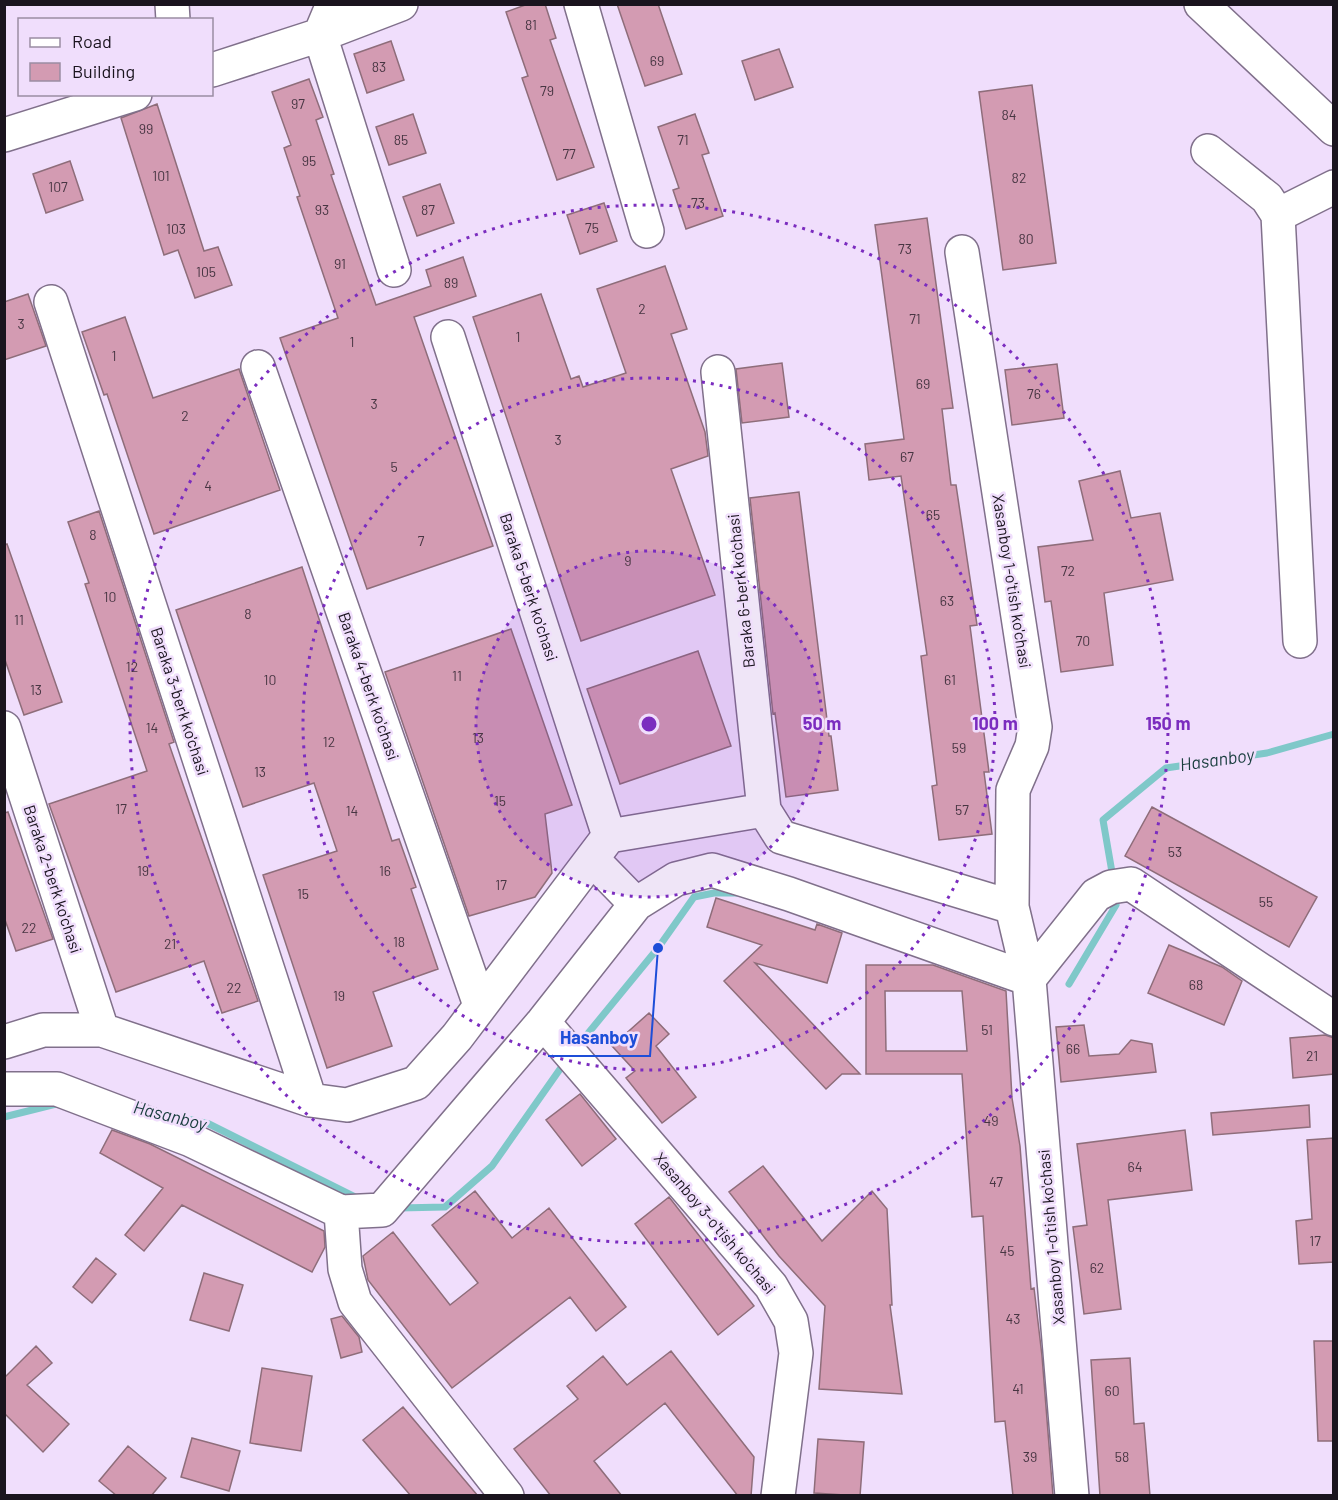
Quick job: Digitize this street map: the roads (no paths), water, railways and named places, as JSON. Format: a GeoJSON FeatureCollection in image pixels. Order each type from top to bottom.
{"type":"FeatureCollection","features":[{"type":"Feature","properties":{"kind":"street"},"geometry":{"type":"LineString","coordinates":[[333,4],[320,35],[394,270]]}},
{"type":"Feature","properties":{"kind":"street"},"geometry":{"type":"LineString","coordinates":[[213,70],[320,35],[401,4]]}},
{"type":"Feature","properties":{"kind":"street"},"geometry":{"type":"LineString","coordinates":[[581,4],[648,231]]}},
{"type":"Feature","properties":{"kind":"street"},"geometry":{"type":"LineString","coordinates":[[1201,4],[1334,129]]}},
{"type":"Feature","properties":{"kind":"street"},"geometry":{"type":"LineString","coordinates":[[4,135],[129,96]]}},
{"type":"Feature","properties":{"kind":"street"},"geometry":{"type":"LineString","coordinates":[[1208,151],[1267,198],[1278,215],[1300,641]]}},
{"type":"Feature","properties":{"kind":"street"},"geometry":{"type":"LineString","coordinates":[[1278,215],[1334,187]]}},
{"type":"Feature","properties":{"kind":"street","name":"Xasanboy 1-o'tish ko'chasi"},"geometry":{"type":"LineString","coordinates":[[962,252],[1035,727],[1032,746],[1013,790],[1012,907],[1029,979],[1072,1496]]}},
{"type":"Feature","properties":{"kind":"street","name":"Baraka 3-berk ko'chasi"},"geometry":{"type":"LineString","coordinates":[[51,302],[310,1100]]}},
{"type":"Feature","properties":{"kind":"street","name":"Baraka 5-berk ko'chasi"},"geometry":{"type":"LineString","coordinates":[[448,337],[601,847]]}},
{"type":"Feature","properties":{"kind":"street","name":"Baraka 4-berk ko'chasi"},"geometry":{"type":"LineString","coordinates":[[258,367],[480,1005]]}},
{"type":"Feature","properties":{"kind":"street","name":"Baraka 6-berk ko'chasi"},"geometry":{"type":"LineString","coordinates":[[718,372],[764,810]]}},
{"type":"Feature","properties":{"kind":"street","name":"Baraka 2-berk ko'chasi"},"geometry":{"type":"LineString","coordinates":[[4,728],[102,1030]]}},
{"type":"Feature","properties":{"kind":"street"},"geometry":{"type":"LineString","coordinates":[[4,1042],[43,1030],[102,1030],[310,1100],[347,1105],[416,1083],[457,1037],[601,847],[764,810],[781,837],[1012,907]]}},
{"type":"Feature","properties":{"kind":"street"},"geometry":{"type":"LineString","coordinates":[[601,847],[636,904]]}},
{"type":"Feature","properties":{"kind":"street"},"geometry":{"type":"LineString","coordinates":[[4,1089],[57,1089],[191,1140],[341,1212],[382,1210],[543,1022],[636,904],[676,879],[712,870],[800,898],[1029,979],[1096,895],[1111,887],[1131,884],[1334,1018]]}},
{"type":"Feature","properties":{"kind":"street","name":"Xasanboy 3-o'tish ko'chasi"},"geometry":{"type":"LineString","coordinates":[[543,1022],[771,1286],[791,1321],[796,1353],[778,1496]]}},
{"type":"Feature","properties":{"kind":"street"},"geometry":{"type":"LineString","coordinates":[[341,1212],[345,1269],[355,1302],[507,1496]]}},
{"type":"Feature","properties":{"kind":"waterway","name":"Hasanboy"},"geometry":{"type":"LineString","coordinates":[[1113,878],[1103,820],[1166,768],[1267,753],[1334,734]]}},
{"type":"Feature","properties":{"kind":"waterway","name":"Hasanboy"},"geometry":{"type":"LineString","coordinates":[[576,1048],[658,948],[694,897],[714,893],[737,893]]}},
{"type":"Feature","properties":{"kind":"waterway","name":"Hasanboy"},"geometry":{"type":"LineString","coordinates":[[1069,984],[1116,905]]}},
{"type":"Feature","properties":{"kind":"waterway","name":"Hasanboy"},"geometry":{"type":"LineString","coordinates":[[399,1208],[445,1207],[492,1166],[565,1062]]}},
{"type":"Feature","properties":{"kind":"waterway","name":"Hasanboy"},"geometry":{"type":"LineString","coordinates":[[4,1117],[60,1103]]}},
{"type":"Feature","properties":{"kind":"waterway","name":"Hasanboy"},"geometry":{"type":"LineString","coordinates":[[170,1115],[209,1124],[357,1198]]}},
{"type":"Feature","properties":{"kind":"place","name":"Hasanboy"},"geometry":{"type":"Point","coordinates":[658,948]}}]}
